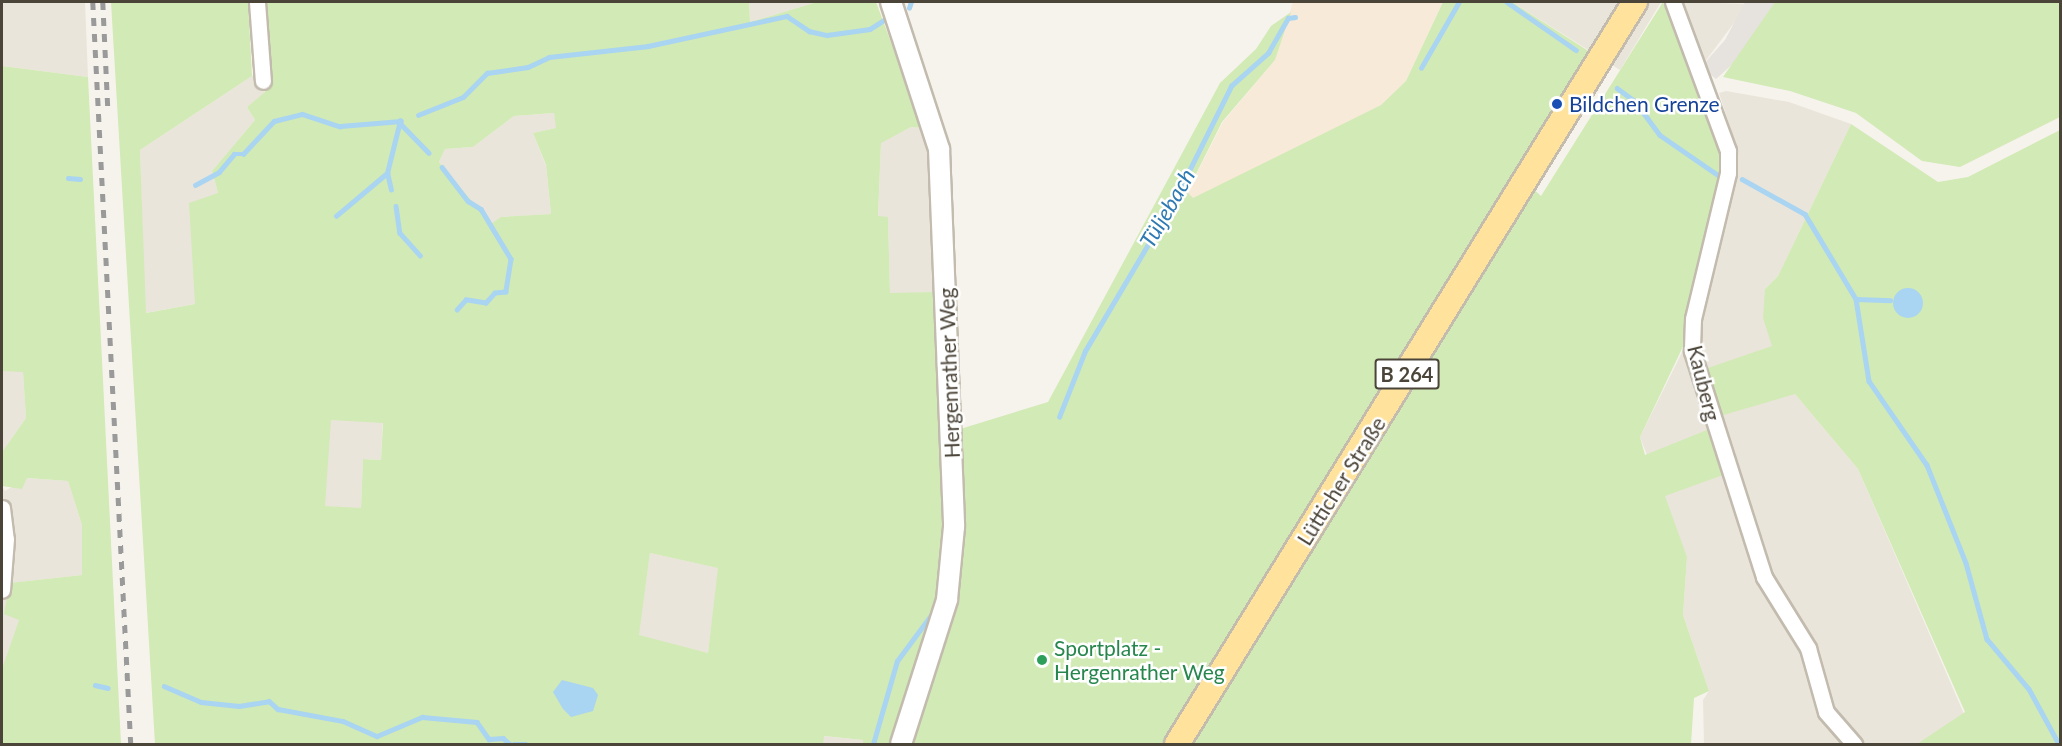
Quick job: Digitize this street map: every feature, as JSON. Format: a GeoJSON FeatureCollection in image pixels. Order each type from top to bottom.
{"type":"FeatureCollection","features":[{"type":"Feature","properties":{"kind":"main road","name":"Lütticher Straße"},"geometry":{"type":"LineString","coordinates":[[1177,744],[1635,2]]}},
{"type":"Feature","properties":{"kind":"street"},"geometry":{"type":"LineString","coordinates":[[257,2],[263,81]]}},
{"type":"Feature","properties":{"kind":"street","name":"Hergenrather Weg"},"geometry":{"type":"LineString","coordinates":[[891,2],[939,149],[954,527],[947,600],[901,744]]}},
{"type":"Feature","properties":{"kind":"street","name":"Kauberg"},"geometry":{"type":"LineString","coordinates":[[1673,2],[1728,151],[1692,351],[1764,577],[1808,648],[1826,712],[1854,744]]}},
{"type":"Feature","properties":{"kind":"street"},"geometry":{"type":"LineString","coordinates":[[2,508],[2,591]]}},
{"type":"Feature","properties":{"kind":"shaded area"},"geometry":{"type":"Polygon","coordinates":[[[2,2],[85,2],[88,77],[2,66],[2,2]]]}},
{"type":"Feature","properties":{"kind":"shaded area"},"geometry":{"type":"Polygon","coordinates":[[[749,2],[817,2],[750,22],[749,2]]]}},
{"type":"Feature","properties":{"kind":"shaded area"},"geometry":{"type":"Polygon","coordinates":[[[1293,2],[1443,2],[1406,81],[1381,105],[1193,199],[1187,193],[1223,122],[1275,60],[1293,2]]]}},
{"type":"Feature","properties":{"kind":"shaded area"},"geometry":{"type":"Polygon","coordinates":[[[1512,2],[1661,2],[1620,70],[1512,2]]]}},
{"type":"Feature","properties":{"kind":"shaded area"},"geometry":{"type":"Polygon","coordinates":[[[1680,2],[1748,4],[1701,67],[1680,2]]]}},
{"type":"Feature","properties":{"kind":"shaded area"},"geometry":{"type":"Polygon","coordinates":[[[1745,2],[1775,2],[1736,61],[1716,79],[1701,67],[1725,40],[1745,2]]]}},
{"type":"Feature","properties":{"kind":"shaded area"},"geometry":{"type":"Polygon","coordinates":[[[252,76],[265,93],[247,107],[255,120],[212,171],[218,193],[195,280],[195,304],[145,313],[140,150],[252,76]]]}},
{"type":"Feature","properties":{"kind":"shaded area"},"geometry":{"type":"Polygon","coordinates":[[[1726,91],[1789,102],[1851,124],[1778,276],[1765,289],[1795,394],[1858,469],[1977,744],[1704,744],[1703,700],[1709,691],[1683,615],[1687,557],[1640,437],[1700,316],[1736,177],[1732,133],[1719,93],[1726,91]]]}},
{"type":"Feature","properties":{"kind":"shaded area"},"geometry":{"type":"Polygon","coordinates":[[[554,113],[557,128],[533,133],[546,166],[551,214],[502,217],[491,225],[439,162],[445,149],[473,147],[514,116],[554,113]]]}},
{"type":"Feature","properties":{"kind":"shaded area"},"geometry":{"type":"Polygon","coordinates":[[[911,127],[923,128],[929,161],[934,292],[890,294],[888,217],[878,217],[881,142],[911,127]]]}},
{"type":"Feature","properties":{"kind":"shaded area"},"geometry":{"type":"Polygon","coordinates":[[[2,371],[23,371],[26,418],[2,452],[2,371]]]}},
{"type":"Feature","properties":{"kind":"shaded area"},"geometry":{"type":"Polygon","coordinates":[[[268,387],[384,395],[381,460],[363,459],[361,509],[324,506],[268,387]]]}},
{"type":"Feature","properties":{"kind":"shaded area"},"geometry":{"type":"Polygon","coordinates":[[[26,478],[68,481],[82,525],[82,575],[11,583],[19,620],[3,669],[2,486],[5,491],[26,478]]]}},
{"type":"Feature","properties":{"kind":"shaded area"},"geometry":{"type":"Polygon","coordinates":[[[650,553],[719,568],[708,653],[638,636],[650,553]]]}},
{"type":"Feature","properties":{"kind":"shaded area"},"geometry":{"type":"Polygon","coordinates":[[[761,730],[863,740],[863,744],[759,744],[761,730]]]}},
{"type":"Feature","properties":{"kind":"green space"},"geometry":{"type":"Polygon","coordinates":[[[111,2],[248,2],[252,76],[267,72],[266,2],[749,2],[750,22],[817,2],[876,2],[923,128],[911,127],[881,143],[878,216],[888,217],[890,293],[934,292],[955,270],[957,430],[1048,402],[1220,83],[1256,49],[1271,26],[1291,12],[1275,60],[1222,122],[1187,192],[1193,198],[1381,105],[1406,81],[1443,2],[1512,2],[1590,52],[1514,171],[1541,196],[1663,2],[1719,132],[1722,175],[1687,338],[1640,437],[1645,455],[1707,430],[1723,475],[1665,496],[1687,557],[1683,615],[1709,691],[1694,698],[1691,744],[863,744],[863,740],[824,736],[823,744],[155,744],[111,2]],[[252,76],[140,150],[146,313],[195,304],[189,203],[218,193],[212,171],[255,120],[247,107],[265,92],[252,76]],[[554,113],[514,116],[473,147],[445,149],[439,162],[491,224],[501,217],[551,214],[546,165],[533,133],[556,128],[554,113]],[[331,420],[325,506],[361,508],[363,459],[381,460],[383,423],[331,420]],[[650,553],[639,635],[708,653],[718,568],[650,553]]]}},
{"type":"Feature","properties":{"kind":"green space"},"geometry":{"type":"Polygon","coordinates":[[[1775,2],[2060,2],[2060,117],[1960,167],[1922,161],[1856,113],[1790,91],[1723,77],[1775,2]]]}},
{"type":"Feature","properties":{"kind":"green space"},"geometry":{"type":"Polygon","coordinates":[[[2,66],[88,77],[121,744],[2,744],[2,669],[19,620],[4,614],[10,583],[82,575],[82,525],[68,481],[27,478],[22,489],[2,486],[2,452],[26,418],[23,372],[2,371],[2,66]]]}},
{"type":"Feature","properties":{"kind":"green space"},"geometry":{"type":"Polygon","coordinates":[[[1851,124],[1938,182],[1968,177],[2060,130],[2060,744],[1917,744],[1965,712],[1858,469],[1795,394],[1720,416],[1705,369],[1772,346],[1763,318],[1765,289],[1778,276],[1851,124]]]}},
{"type":"Feature","properties":{"kind":"water"},"geometry":{"type":"Polygon","coordinates":[[[1908,288],[1919,292],[1923,303],[1919,314],[1908,318],[1897,314],[1893,303],[1897,292],[1908,288]]]}},
{"type":"Feature","properties":{"kind":"water"},"geometry":{"type":"Polygon","coordinates":[[[562,680],[593,688],[598,695],[593,711],[571,717],[563,709],[553,692],[562,680]]]}},
{"type":"Feature","properties":{"kind":"waterway"},"geometry":{"type":"LineString","coordinates":[[909,8],[911,2]]}},
{"type":"Feature","properties":{"kind":"waterway","name":"Tüljebach"},"geometry":{"type":"LineString","coordinates":[[1421,68],[1459,2]]}},
{"type":"Feature","properties":{"kind":"waterway"},"geometry":{"type":"LineString","coordinates":[[1507,2],[1576,50]]}},
{"type":"Feature","properties":{"kind":"waterway"},"geometry":{"type":"LineString","coordinates":[[418,115],[463,97],[487,73],[528,67],[549,57],[648,46],[787,16],[809,31],[827,35],[870,29],[887,18]]}},
{"type":"Feature","properties":{"kind":"waterway","name":"Tüljebach"},"geometry":{"type":"LineString","coordinates":[[1059,417],[1085,351],[1175,199],[1231,86],[1268,53],[1288,18],[1295,17]]}},
{"type":"Feature","properties":{"kind":"waterway"},"geometry":{"type":"LineString","coordinates":[[1617,88],[1635,101],[1660,135],[1718,175]]}},
{"type":"Feature","properties":{"kind":"waterway"},"geometry":{"type":"LineString","coordinates":[[195,185],[219,172],[234,154],[243,154],[274,121],[302,114],[340,126],[401,121]]}},
{"type":"Feature","properties":{"kind":"waterway"},"geometry":{"type":"LineString","coordinates":[[391,190],[387,173],[400,121]]}},
{"type":"Feature","properties":{"kind":"waterway"},"geometry":{"type":"LineString","coordinates":[[401,124],[429,153]]}},
{"type":"Feature","properties":{"kind":"waterway"},"geometry":{"type":"LineString","coordinates":[[442,167],[468,201],[481,209],[511,259],[506,292],[495,293],[486,303],[466,300],[457,310]]}},
{"type":"Feature","properties":{"kind":"waterway"},"geometry":{"type":"LineString","coordinates":[[336,216],[387,173]]}},
{"type":"Feature","properties":{"kind":"waterway"},"geometry":{"type":"LineString","coordinates":[[68,178],[80,179]]}},
{"type":"Feature","properties":{"kind":"waterway"},"geometry":{"type":"LineString","coordinates":[[1742,179],[1805,214],[1856,299],[1869,381],[1927,465],[1966,563],[1987,639],[2029,689],[2059,744]]}},
{"type":"Feature","properties":{"kind":"waterway"},"geometry":{"type":"LineString","coordinates":[[396,206],[400,233],[420,255]]}},
{"type":"Feature","properties":{"kind":"waterway"},"geometry":{"type":"LineString","coordinates":[[1856,299],[1890,300]]}},
{"type":"Feature","properties":{"kind":"waterway"},"geometry":{"type":"LineString","coordinates":[[873,744],[897,661],[937,607]]}},
{"type":"Feature","properties":{"kind":"waterway"},"geometry":{"type":"LineString","coordinates":[[95,685],[108,688]]}},
{"type":"Feature","properties":{"kind":"waterway"},"geometry":{"type":"LineString","coordinates":[[164,686],[201,702],[239,706],[269,701],[278,709],[343,721],[377,736],[422,717],[477,722],[489,739],[503,738],[510,744]]}},
{"type":"Feature","properties":{"kind":"waterway"},"geometry":{"type":"LineString","coordinates":[[514,744],[526,744]]}},
{"type":"Feature","properties":{"kind":"railway"},"geometry":{"type":"LineString","coordinates":[[93,2],[131,744]]}},
{"type":"Feature","properties":{"kind":"railway"},"geometry":{"type":"LineString","coordinates":[[103,2],[108,109]]}},
{"type":"Feature","properties":{"kind":"place","name":"Bildchen Grenze"},"geometry":{"type":"Point","coordinates":[1557,104]}},
{"type":"Feature","properties":{"kind":"place","name":"Sportplatz - Hergenrather Weg"},"geometry":{"type":"Point","coordinates":[1042,660]}}]}
